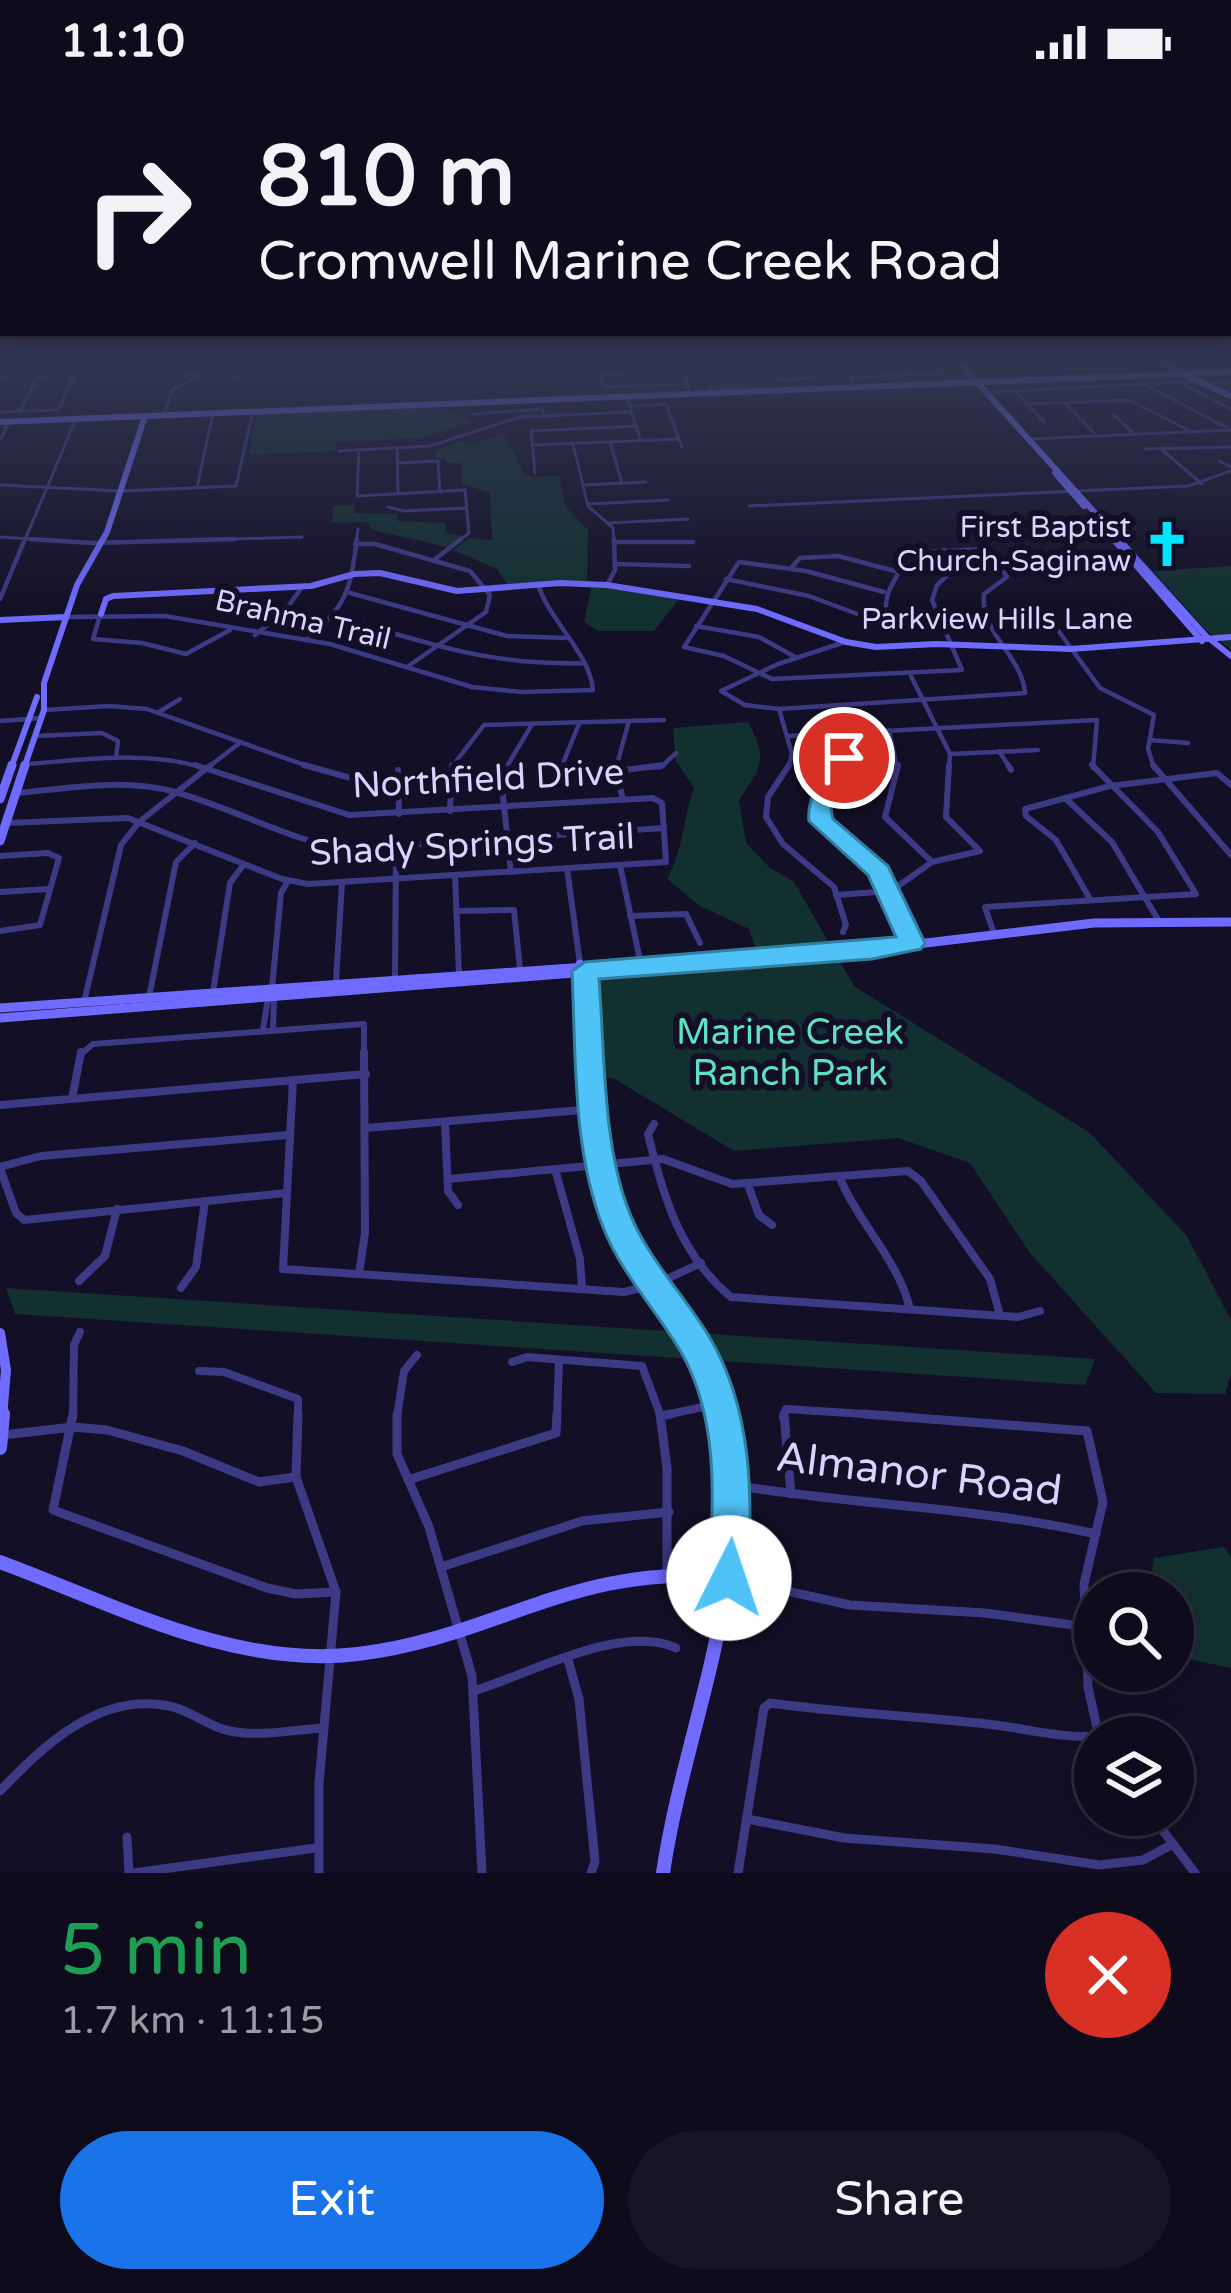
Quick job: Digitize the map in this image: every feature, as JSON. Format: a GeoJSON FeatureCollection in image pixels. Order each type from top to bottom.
{"type":"FeatureCollection","features":[{"type":"Feature","properties":{"kind":"street"},"geometry":{"type":"LineString","coordinates":[[0,599],[66,444]]}},
{"type":"Feature","properties":{"kind":"street"},"geometry":{"type":"LineString","coordinates":[[0,840],[43,714],[44,682],[66,617],[77,585],[107,532],[136,444]]}},
{"type":"Feature","properties":{"kind":"street"},"geometry":{"type":"LineString","coordinates":[[197,488],[206,444]]}},
{"type":"Feature","properties":{"kind":"street"},"geometry":{"type":"LineString","coordinates":[[0,485],[121,491],[236,486],[246,444]]}},
{"type":"Feature","properties":{"kind":"street"},"geometry":{"type":"LineString","coordinates":[[339,451],[434,444]]}},
{"type":"Feature","properties":{"kind":"street"},"geometry":{"type":"LineString","coordinates":[[535,473],[533,446],[563,444]]}},
{"type":"Feature","properties":{"kind":"street"},"geometry":{"type":"LineString","coordinates":[[573,444],[588,504],[609,523],[614,542],[615,564],[607,585]]}},
{"type":"Feature","properties":{"kind":"street"},"geometry":{"type":"LineString","coordinates":[[611,444],[622,483]]}},
{"type":"Feature","properties":{"kind":"street"},"geometry":{"type":"LineString","coordinates":[[1034,444],[1206,640],[1229,657]]}},
{"type":"Feature","properties":{"kind":"street"},"geometry":{"type":"LineString","coordinates":[[1145,448],[1231,447]]}},
{"type":"Feature","properties":{"kind":"street"},"geometry":{"type":"LineString","coordinates":[[398,448],[398,494]]}},
{"type":"Feature","properties":{"kind":"street"},"geometry":{"type":"LineString","coordinates":[[1160,448],[1202,484]]}},
{"type":"Feature","properties":{"kind":"street"},"geometry":{"type":"LineString","coordinates":[[359,450],[357,496],[465,490],[467,536],[434,560]]}},
{"type":"Feature","properties":{"kind":"street"},"geometry":{"type":"LineString","coordinates":[[398,463],[438,461],[440,491]]}},
{"type":"Feature","properties":{"kind":"street"},"geometry":{"type":"LineString","coordinates":[[749,506],[1202,484],[1231,469],[1219,461]]}},
{"type":"Feature","properties":{"kind":"street"},"geometry":{"type":"LineString","coordinates":[[583,485],[646,482]]}},
{"type":"Feature","properties":{"kind":"street"},"geometry":{"type":"LineString","coordinates":[[588,504],[669,500]]}},
{"type":"Feature","properties":{"kind":"street"},"geometry":{"type":"LineString","coordinates":[[388,507],[404,511],[467,508]]}},
{"type":"Feature","properties":{"kind":"street"},"geometry":{"type":"LineString","coordinates":[[609,523],[688,519]]}},
{"type":"Feature","properties":{"kind":"street"},"geometry":{"type":"LineString","coordinates":[[306,640],[334,616],[350,593],[358,529]]}},
{"type":"Feature","properties":{"kind":"street"},"geometry":{"type":"LineString","coordinates":[[81,542],[107,532]]}},
{"type":"Feature","properties":{"kind":"street"},"geometry":{"type":"LineString","coordinates":[[0,537],[102,543],[302,538]]}},
{"type":"Feature","properties":{"kind":"street"},"geometry":{"type":"LineString","coordinates":[[614,542],[692,542]]}},
{"type":"Feature","properties":{"kind":"street"},"geometry":{"type":"LineString","coordinates":[[356,544],[470,571],[487,590],[489,609],[407,667]]}},
{"type":"Feature","properties":{"kind":"street"},"geometry":{"type":"LineString","coordinates":[[846,642],[722,689],[740,703],[778,710],[1025,693],[1027,683],[981,604],[984,594],[1006,577],[984,548],[904,552],[903,565],[884,592],[886,617]]}},
{"type":"Feature","properties":{"kind":"street"},"geometry":{"type":"LineString","coordinates":[[884,592],[791,568],[741,561],[685,648],[724,656],[779,679],[962,670],[935,614],[934,592],[953,570],[944,550]]}},
{"type":"Feature","properties":{"kind":"street"},"geometry":{"type":"LineString","coordinates":[[791,568],[803,557],[835,556],[896,572]]}},
{"type":"Feature","properties":{"kind":"street"},"geometry":{"type":"LineString","coordinates":[[615,564],[689,566]]}},
{"type":"Feature","properties":{"kind":"street","name":"Parkview Hills Lane"},"geometry":{"type":"LineString","coordinates":[[100,614],[111,596],[302,587],[354,574],[394,575],[458,591],[538,584],[607,585],[784,616],[846,642],[889,647],[952,644],[1071,649],[1231,640]]}},
{"type":"Feature","properties":{"kind":"street"},"geometry":{"type":"LineString","coordinates":[[726,579],[800,594],[860,615],[935,614]]}},
{"type":"Feature","properties":{"kind":"street"},"geometry":{"type":"LineString","coordinates":[[538,584],[545,608],[584,663]]}},
{"type":"Feature","properties":{"kind":"street"},"geometry":{"type":"LineString","coordinates":[[255,635],[285,611],[302,587]]}},
{"type":"Feature","properties":{"kind":"street"},"geometry":{"type":"LineString","coordinates":[[350,593],[526,639],[567,638]]}},
{"type":"Feature","properties":{"kind":"street"},"geometry":{"type":"LineString","coordinates":[[1044,611],[1106,693],[1154,715],[1150,761],[1231,855]]}},
{"type":"Feature","properties":{"kind":"street"},"geometry":{"type":"LineString","coordinates":[[100,614],[93,639],[190,654],[230,630]]}},
{"type":"Feature","properties":{"kind":"street","name":"Brahma Trail"},"geometry":{"type":"LineString","coordinates":[[0,620],[165,616],[255,635],[306,640],[493,690],[593,690],[584,663]]}},
{"type":"Feature","properties":{"kind":"street"},"geometry":{"type":"LineString","coordinates":[[334,616],[506,663],[584,663]]}},
{"type":"Feature","properties":{"kind":"street"},"geometry":{"type":"LineString","coordinates":[[696,626],[759,638],[797,658]]}},
{"type":"Feature","properties":{"kind":"street"},"geometry":{"type":"LineString","coordinates":[[1229,657],[1223,644],[1231,640]]}},
{"type":"Feature","properties":{"kind":"street"},"geometry":{"type":"LineString","coordinates":[[836,895],[891,891],[932,862],[980,851],[946,817],[950,754],[910,674]]}},
{"type":"Feature","properties":{"kind":"street"},"geometry":{"type":"LineString","coordinates":[[0,799],[37,697]]}},
{"type":"Feature","properties":{"kind":"street"},"geometry":{"type":"LineString","coordinates":[[159,712],[180,698]]}},
{"type":"Feature","properties":{"kind":"street"},"geometry":{"type":"LineString","coordinates":[[0,721],[114,706],[159,712],[355,782],[398,784]]}},
{"type":"Feature","properties":{"kind":"street"},"geometry":{"type":"LineString","coordinates":[[778,710],[791,760],[768,797],[766,817],[777,838],[826,877],[846,926],[843,932]]}},
{"type":"Feature","properties":{"kind":"street"},"geometry":{"type":"LineString","coordinates":[[788,736],[1095,719],[1098,734],[1091,764],[1158,832],[1195,885],[1194,895],[1144,894],[985,907],[993,932]]}},
{"type":"Feature","properties":{"kind":"street"},"geometry":{"type":"LineString","coordinates":[[450,811],[451,766],[482,726],[664,720]]}},
{"type":"Feature","properties":{"kind":"street"},"geometry":{"type":"LineString","coordinates":[[623,800],[616,771],[628,721]]}},
{"type":"Feature","properties":{"kind":"street"},"geometry":{"type":"LineString","coordinates":[[560,772],[579,724]]}},
{"type":"Feature","properties":{"kind":"street"},"geometry":{"type":"LineString","coordinates":[[511,872],[502,774],[531,725]]}},
{"type":"Feature","properties":{"kind":"street"},"geometry":{"type":"LineString","coordinates":[[889,730],[898,765],[885,817],[932,862]]}},
{"type":"Feature","properties":{"kind":"street"},"geometry":{"type":"LineString","coordinates":[[35,736],[108,733],[118,741],[116,758]]}},
{"type":"Feature","properties":{"kind":"street"},"geometry":{"type":"LineString","coordinates":[[840,733],[842,767],[820,816],[828,828],[871,861],[891,891],[912,943]]}},
{"type":"Feature","properties":{"kind":"street"},"geometry":{"type":"LineString","coordinates":[[1150,740],[1188,743]]}},
{"type":"Feature","properties":{"kind":"street"},"geometry":{"type":"LineString","coordinates":[[84,1002],[121,845],[140,822],[241,742]]}},
{"type":"Feature","properties":{"kind":"street"},"geometry":{"type":"LineString","coordinates":[[950,754],[1038,750]]}},
{"type":"Feature","properties":{"kind":"street"},"geometry":{"type":"LineString","coordinates":[[999,751],[1011,770]]}},
{"type":"Feature","properties":{"kind":"street"},"geometry":{"type":"LineString","coordinates":[[616,771],[662,767],[676,754]]}},
{"type":"Feature","properties":{"kind":"street","name":"Northfield Drive"},"geometry":{"type":"LineString","coordinates":[[27,764],[158,758],[208,767],[332,812],[399,814],[659,799],[664,828]]}},
{"type":"Feature","properties":{"kind":"street"},"geometry":{"type":"LineString","coordinates":[[398,770],[399,814]]}},
{"type":"Feature","properties":{"kind":"street"},"geometry":{"type":"LineString","coordinates":[[1090,898],[1056,841],[1024,811],[1064,797],[1160,778],[1219,773],[1231,785]]}},
{"type":"Feature","properties":{"kind":"street"},"geometry":{"type":"LineString","coordinates":[[16,793],[120,786],[176,793],[315,845],[343,849],[664,828]]}},
{"type":"Feature","properties":{"kind":"street"},"geometry":{"type":"LineString","coordinates":[[1064,797],[1103,832],[1157,918]]}},
{"type":"Feature","properties":{"kind":"street","name":"Shady Springs Trail"},"geometry":{"type":"LineString","coordinates":[[6,823],[101,817],[140,822],[288,881],[342,883],[666,862],[664,828]]}},
{"type":"Feature","properties":{"kind":"street"},"geometry":{"type":"LineString","coordinates":[[149,997],[176,862],[195,843]]}},
{"type":"Feature","properties":{"kind":"street"},"geometry":{"type":"LineString","coordinates":[[395,978],[396,846]]}},
{"type":"Feature","properties":{"kind":"street"},"geometry":{"type":"LineString","coordinates":[[0,856],[58,854],[38,927],[0,931]]}},
{"type":"Feature","properties":{"kind":"street"},"geometry":{"type":"LineString","coordinates":[[213,992],[230,883],[244,864]]}},
{"type":"Feature","properties":{"kind":"street"},"geometry":{"type":"LineString","coordinates":[[620,865],[640,960]]}},
{"type":"Feature","properties":{"kind":"street"},"geometry":{"type":"LineString","coordinates":[[567,868],[580,969],[578,991],[584,996],[595,1080],[594,1109],[620,1229],[699,1350],[719,1403],[733,1485],[729,1578],[674,1800],[663,1873]]}},
{"type":"Feature","properties":{"kind":"street"},"geometry":{"type":"LineString","coordinates":[[454,876],[459,977]]}},
{"type":"Feature","properties":{"kind":"street"},"geometry":{"type":"LineString","coordinates":[[268,1030],[266,1000],[271,992],[281,893],[288,881]]}},
{"type":"Feature","properties":{"kind":"street"},"geometry":{"type":"LineString","coordinates":[[336,982],[342,883]]}},
{"type":"Feature","properties":{"kind":"street"},"geometry":{"type":"LineString","coordinates":[[0,892],[49,889]]}},
{"type":"Feature","properties":{"kind":"street"},"geometry":{"type":"LineString","coordinates":[[456,910],[514,910],[520,969]]}},
{"type":"Feature","properties":{"kind":"street"},"geometry":{"type":"LineString","coordinates":[[630,916],[686,914],[700,943]]}},
{"type":"Feature","properties":{"kind":"street"},"geometry":{"type":"LineString","coordinates":[[0,1018],[459,977],[864,950],[993,932],[1157,918],[1231,922]]}},
{"type":"Feature","properties":{"kind":"street"},"geometry":{"type":"LineString","coordinates":[[0,1008],[271,992],[336,982],[459,977],[520,969],[580,969],[640,960],[744,960]]}},
{"type":"Feature","properties":{"kind":"street"},"geometry":{"type":"LineString","coordinates":[[40,1005],[102,1009]]}},
{"type":"Feature","properties":{"kind":"street"},"geometry":{"type":"LineString","coordinates":[[72,1099],[81,1052],[88,1046],[364,1024],[365,1233],[359,1274]]}},
{"type":"Feature","properties":{"kind":"street"},"geometry":{"type":"LineString","coordinates":[[0,1105],[366,1074]]}},
{"type":"Feature","properties":{"kind":"street"},"geometry":{"type":"LineString","coordinates":[[293,1080],[283,1269],[624,1292],[654,1285],[701,1263]]}},
{"type":"Feature","properties":{"kind":"street"},"geometry":{"type":"LineString","coordinates":[[366,1129],[594,1109]]}},
{"type":"Feature","properties":{"kind":"street"},"geometry":{"type":"LineString","coordinates":[[446,1122],[450,1197],[458,1205]]}},
{"type":"Feature","properties":{"kind":"street"},"geometry":{"type":"LineString","coordinates":[[655,1124],[648,1134],[667,1208],[726,1294],[1018,1317],[1040,1311]]}},
{"type":"Feature","properties":{"kind":"street"},"geometry":{"type":"LineString","coordinates":[[286,1193],[21,1219],[0,1167],[40,1156],[289,1136]]}},
{"type":"Feature","properties":{"kind":"street"},"geometry":{"type":"LineString","coordinates":[[448,1179],[655,1160],[673,1160],[719,1182],[748,1185],[912,1173],[990,1279],[1000,1315]]}},
{"type":"Feature","properties":{"kind":"street"},"geometry":{"type":"LineString","coordinates":[[556,1169],[560,1202],[582,1271],[582,1289]]}},
{"type":"Feature","properties":{"kind":"street"},"geometry":{"type":"LineString","coordinates":[[839,1176],[847,1202],[904,1288],[910,1309]]}},
{"type":"Feature","properties":{"kind":"street"},"geometry":{"type":"LineString","coordinates":[[748,1185],[759,1215],[772,1226]]}},
{"type":"Feature","properties":{"kind":"street"},"geometry":{"type":"LineString","coordinates":[[181,1288],[196,1267],[205,1200]]}},
{"type":"Feature","properties":{"kind":"street"},"geometry":{"type":"LineString","coordinates":[[79,1282],[105,1256],[117,1208]]}},
{"type":"Feature","properties":{"kind":"street"},"geometry":{"type":"LineString","coordinates":[[80,1332],[74,1345],[73,1427],[53,1510],[267,1588],[296,1594],[336,1592]]}},
{"type":"Feature","properties":{"kind":"street"},"geometry":{"type":"LineString","coordinates":[[0,1333],[7,1370],[2,1442],[73,1427],[107,1430],[183,1451],[259,1482],[296,1477]]}},
{"type":"Feature","properties":{"kind":"street"},"geometry":{"type":"LineString","coordinates":[[417,1355],[408,1361],[398,1407],[398,1454],[441,1567],[474,1690],[482,1873]]}},
{"type":"Feature","properties":{"kind":"street"},"geometry":{"type":"LineString","coordinates":[[512,1362],[527,1357],[642,1366],[662,1415],[669,1460],[668,1572]]}},
{"type":"Feature","properties":{"kind":"street"},"geometry":{"type":"LineString","coordinates":[[407,1480],[556,1433],[559,1360]]}},
{"type":"Feature","properties":{"kind":"street"},"geometry":{"type":"LineString","coordinates":[[199,1371],[224,1372],[298,1399],[296,1477],[336,1592],[316,1848],[319,1873]]}},
{"type":"Feature","properties":{"kind":"street"},"geometry":{"type":"LineString","coordinates":[[662,1415],[719,1403]]}},
{"type":"Feature","properties":{"kind":"street"},"geometry":{"type":"LineString","coordinates":[[790,1494],[791,1465],[782,1418],[787,1409],[1076,1427],[1087,1431],[1103,1492],[1086,1572]]}},
{"type":"Feature","properties":{"kind":"street","name":"Almanor Road"},"geometry":{"type":"LineString","coordinates":[[733,1485],[838,1502],[1009,1514],[1070,1524],[1096,1534]]}},
{"type":"Feature","properties":{"kind":"street"},"geometry":{"type":"LineString","coordinates":[[441,1567],[582,1521],[670,1512]]}},
{"type":"Feature","properties":{"kind":"street"},"geometry":{"type":"LineString","coordinates":[[0,1562],[247,1652],[289,1658],[397,1647],[604,1579],[668,1572],[729,1578],[850,1605],[986,1613],[1074,1625]]}},
{"type":"Feature","properties":{"kind":"street"},"geometry":{"type":"LineString","coordinates":[[474,1690],[640,1640],[664,1640],[676,1648]]}},
{"type":"Feature","properties":{"kind":"street"},"geometry":{"type":"LineString","coordinates":[[568,1660],[579,1699],[595,1862],[591,1873]]}},
{"type":"Feature","properties":{"kind":"street"},"geometry":{"type":"LineString","coordinates":[[738,1873],[764,1708],[770,1702],[1074,1738]]}},
{"type":"Feature","properties":{"kind":"street"},"geometry":{"type":"LineString","coordinates":[[0,1790],[39,1750],[69,1729],[100,1712],[135,1704],[168,1706],[227,1731],[324,1728]]}},
{"type":"Feature","properties":{"kind":"street"},"geometry":{"type":"LineString","coordinates":[[745,1819],[844,1838],[995,1849],[1099,1865],[1151,1858],[1173,1844]]}},
{"type":"Feature","properties":{"kind":"street"},"geometry":{"type":"LineString","coordinates":[[1167,1836],[1195,1873]]}},
{"type":"Feature","properties":{"kind":"street"},"geometry":{"type":"LineString","coordinates":[[127,1837],[131,1873],[316,1848]]}},
{"type":"Feature","properties":{"kind":"green space"},"geometry":{"type":"Polygon","coordinates":[[[251,444],[337,444],[336,451],[249,455],[251,444]]]}},
{"type":"Feature","properties":{"kind":"green space"},"geometry":{"type":"Polygon","coordinates":[[[452,444],[509,444],[526,477],[559,476],[565,506],[588,530],[587,581],[507,585],[497,569],[453,550],[469,538],[492,540],[490,493],[462,484],[462,463],[436,458],[435,451],[452,444]]]}},
{"type":"Feature","properties":{"kind":"green space"},"geometry":{"type":"Polygon","coordinates":[[[355,504],[355,513],[397,514],[397,521],[445,523],[446,533],[462,536],[447,547],[373,530],[367,522],[332,523],[333,506],[355,504]]]}},
{"type":"Feature","properties":{"kind":"green space"},"geometry":{"type":"Polygon","coordinates":[[[1231,566],[1231,650],[1204,628],[1153,571],[1231,566]]]}},
{"type":"Feature","properties":{"kind":"green space"},"geometry":{"type":"Polygon","coordinates":[[[587,585],[679,599],[654,631],[598,631],[584,622],[591,589],[587,585]]]}},
{"type":"Feature","properties":{"kind":"green space","name":"Marine Creek Ranch Park"},"geometry":{"type":"Polygon","coordinates":[[[748,722],[760,762],[739,800],[746,843],[769,867],[794,882],[854,986],[1090,1133],[1187,1236],[1231,1320],[1231,1374],[1225,1394],[1156,1393],[1030,1253],[970,1163],[898,1138],[734,1151],[613,1078],[605,1078],[591,977],[761,964],[749,929],[700,906],[667,879],[694,788],[676,761],[673,728],[748,722]]]}},
{"type":"Feature","properties":{"kind":"green space"},"geometry":{"type":"Polygon","coordinates":[[[6,1288],[1095,1359],[1085,1385],[15,1314],[6,1288]]]}},
{"type":"Feature","properties":{"kind":"green space"},"geometry":{"type":"Polygon","coordinates":[[[1224,1547],[1231,1557],[1231,1668],[1194,1660],[1194,1572],[1152,1572],[1154,1558],[1224,1547]]]}},
{"type":"Feature","properties":{"kind":"place","name":"First Baptist Church-Saginaw"},"geometry":{"type":"Point","coordinates":[1167,544]}},
{"type":"Feature","properties":{"kind":"route"},"geometry":{"type":"LineString","coordinates":[[729,1578],[733,1485],[719,1403],[699,1350],[640,1266],[620,1229],[608,1192],[594,1109],[585,971],[736,962],[912,943],[891,891],[871,861],[821,821],[819,809],[844,758]]}}]}
